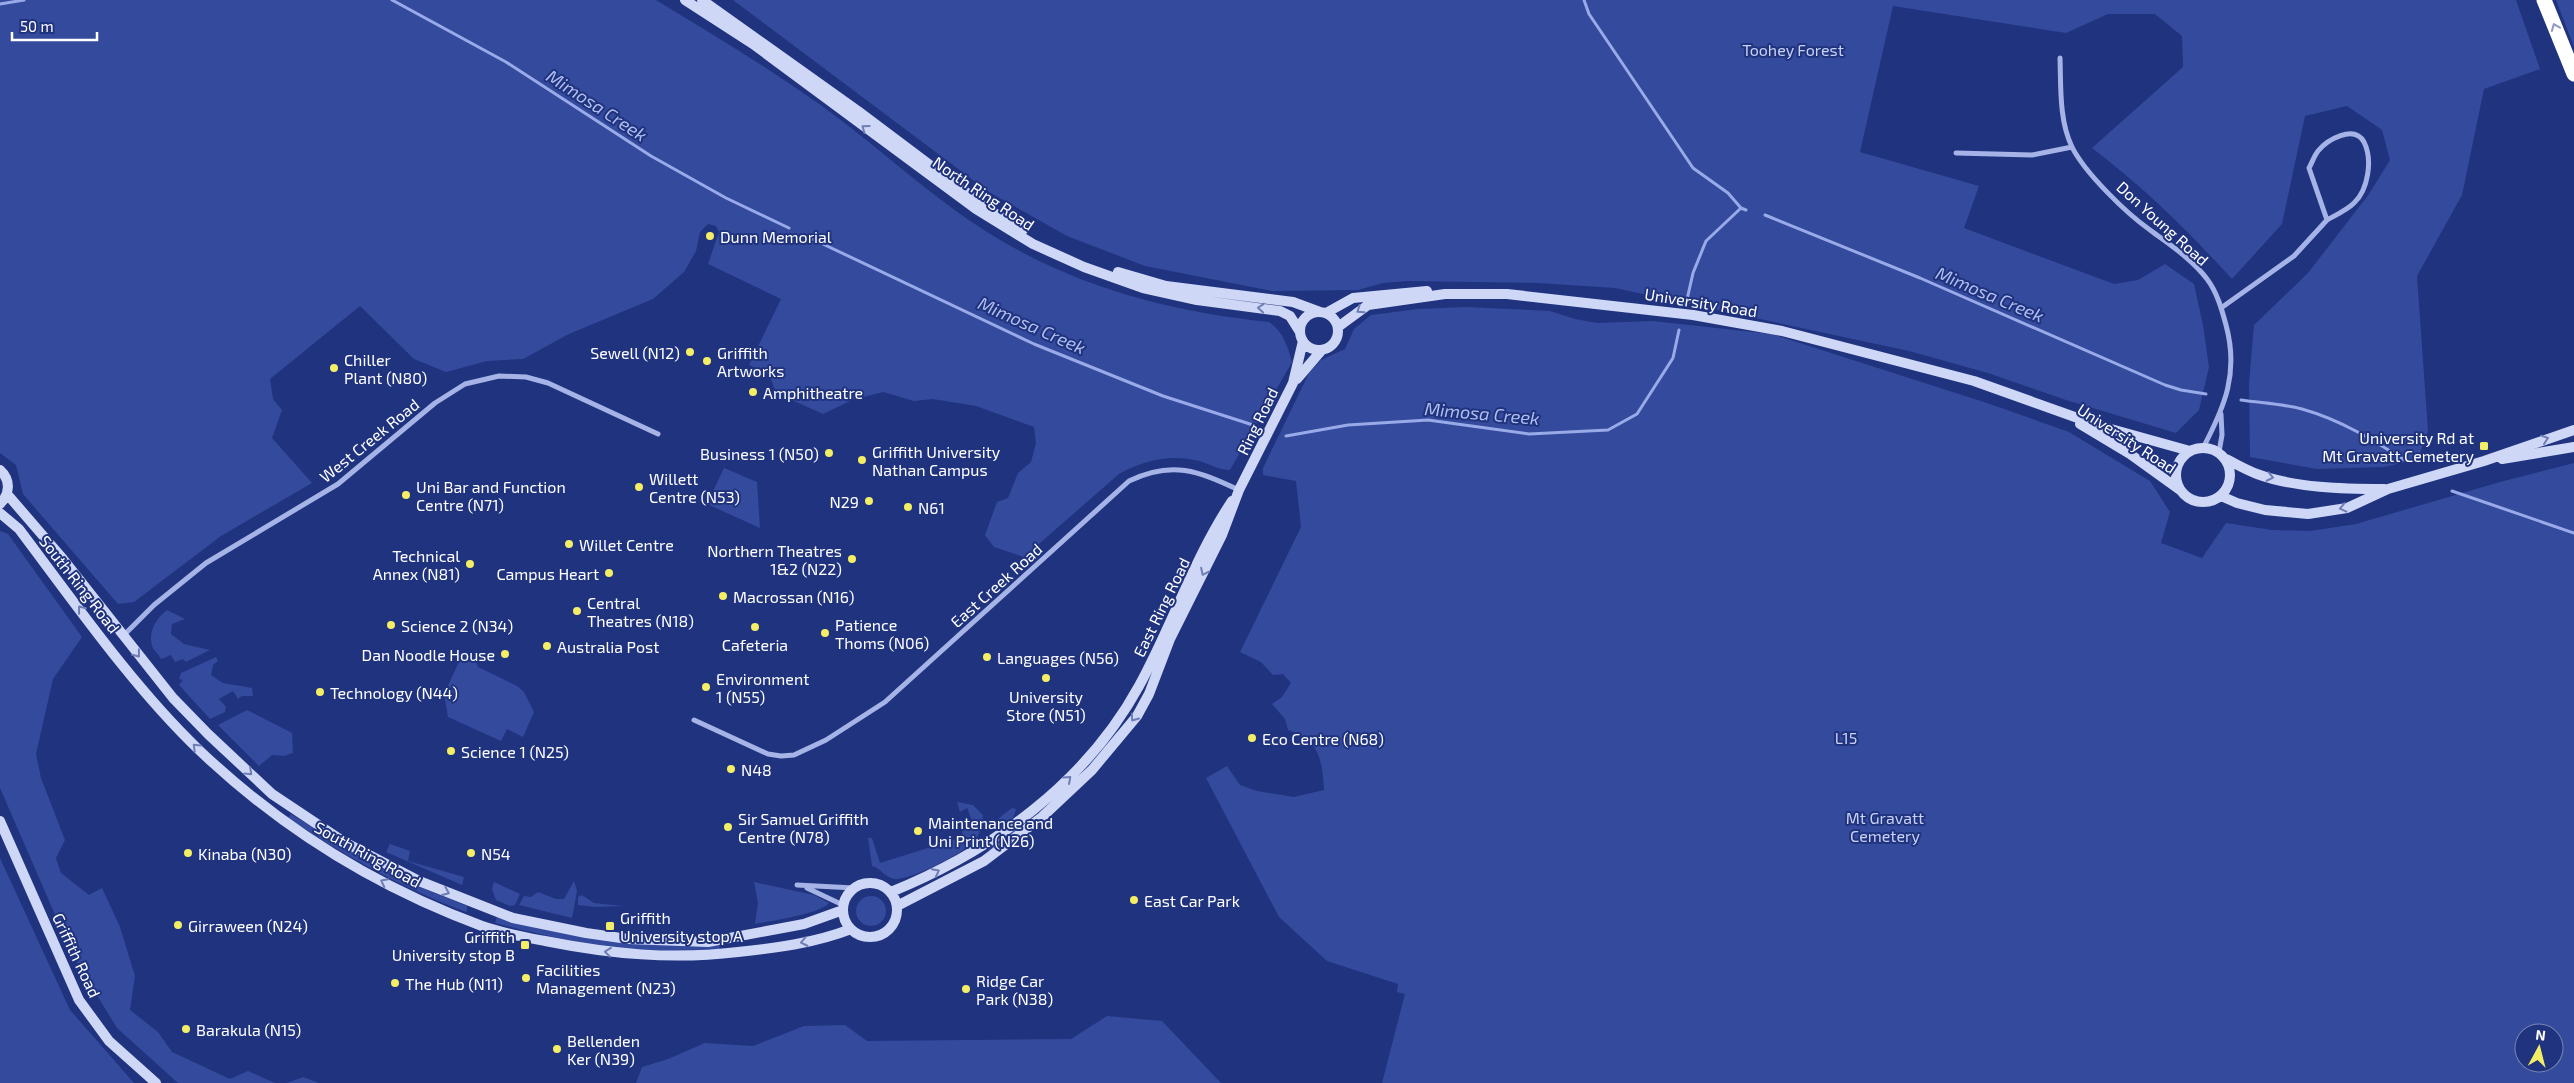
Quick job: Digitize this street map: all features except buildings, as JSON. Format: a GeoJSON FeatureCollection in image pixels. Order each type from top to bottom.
{"type":"FeatureCollection","features":[{"type":"Feature","properties":{"kind":"highway"},"geometry":{"type":"LineString","coordinates":[[2544,0],[2574,74]]}},
{"type":"Feature","properties":{"kind":"street","name":"North Ring Road"},"geometry":{"type":"LineString","coordinates":[[685,0],[753,44],[976,209],[1033,244],[1084,267],[1143,288],[1197,300],[1280,311],[1290,316],[1301,336]]}},
{"type":"Feature","properties":{"kind":"street","name":"North Ring Road"},"geometry":{"type":"LineString","coordinates":[[702,0],[858,111],[991,211],[1039,240],[1086,261],[1166,286],[1294,302],[1323,313]]}},
{"type":"Feature","properties":{"kind":"street","name":"Don Young Road"},"geometry":{"type":"LineString","coordinates":[[2060,58],[2063,114],[2072,147],[2085,168],[2147,228],[2188,259],[2208,280],[2221,308],[2230,342],[2231,377],[2221,414],[2203,448]]}},
{"type":"Feature","properties":{"kind":"street"},"geometry":{"type":"LineString","coordinates":[[2221,308],[2294,256],[2327,220],[2354,204],[2366,186],[2367,154],[2364,141],[2357,136],[2347,134],[2329,141],[2317,152],[2310,168],[2327,220]]}},
{"type":"Feature","properties":{"kind":"street"},"geometry":{"type":"LineString","coordinates":[[1956,153],[2032,155],[2072,147]]}},
{"type":"Feature","properties":{"kind":"street"},"geometry":{"type":"LineString","coordinates":[[1321,351],[1311,349],[1301,336],[1307,316],[1323,313],[1341,303],[1362,297],[1430,291],[1441,294]]}},
{"type":"Feature","properties":{"kind":"street","name":"University Road"},"geometry":{"type":"LineString","coordinates":[[1338,326],[1368,305],[1441,294],[1508,294],[1634,307],[1757,325],[1974,381],[2057,411],[2190,451]]}},
{"type":"Feature","properties":{"kind":"street"},"geometry":{"type":"LineString","coordinates":[[1293,383],[1321,351],[1333,345],[1337,340],[1338,326],[1331,316],[1323,313]]}},
{"type":"Feature","properties":{"kind":"street","name":"Ring Road"},"geometry":{"type":"LineString","coordinates":[[1232,512],[1239,490],[1293,383],[1301,336]]}},
{"type":"Feature","properties":{"kind":"street","name":"West Creek Road"},"geometry":{"type":"LineString","coordinates":[[123,636],[154,605],[206,563],[338,484],[435,403],[465,384],[499,376],[526,377],[548,383],[658,434]]}},
{"type":"Feature","properties":{"kind":"street","name":"University Road"},"geometry":{"type":"LineString","coordinates":[[2057,411],[2102,436],[2180,490]]}},
{"type":"Feature","properties":{"kind":"street","name":"Don Young Road"},"geometry":{"type":"LineString","coordinates":[[2221,414],[2222,456]]}},
{"type":"Feature","properties":{"kind":"street"},"geometry":{"type":"LineString","coordinates":[[2221,496],[2237,504],[2265,510],[2308,514],[2347,508],[2388,489],[2484,461],[2574,430]]}},
{"type":"Feature","properties":{"kind":"street"},"geometry":{"type":"LineString","coordinates":[[2484,461],[2554,452],[2574,447]]}},
{"type":"Feature","properties":{"kind":"street"},"geometry":{"type":"LineString","coordinates":[[2222,456],[2231,474],[2230,482],[2221,496],[2214,500],[2198,502],[2190,499],[2180,490],[2177,482],[2178,464],[2190,451],[2203,448],[2222,456],[2258,474],[2303,484],[2348,490],[2388,489]]}},
{"type":"Feature","properties":{"kind":"street","name":"East Creek Road"},"geometry":{"type":"LineString","coordinates":[[694,720],[768,754],[794,755],[826,740],[885,702],[1128,481],[1144,474],[1177,468],[1196,471],[1239,490]]}},
{"type":"Feature","properties":{"kind":"street"},"geometry":{"type":"LineString","coordinates":[[0,470],[7,480],[7,494],[0,504]]}},
{"type":"Feature","properties":{"kind":"street","name":"East Ring Road"},"geometry":{"type":"LineString","coordinates":[[891,892],[916,882],[981,848],[1020,820],[1078,770],[1138,687],[1224,512],[1239,490]]}},
{"type":"Feature","properties":{"kind":"street","name":"South Ring Road"},"geometry":{"type":"LineString","coordinates":[[7,494],[173,698],[203,730],[272,794],[344,842],[419,881],[512,918],[586,933],[650,940],[708,942],[804,924],[843,907]]}},
{"type":"Feature","properties":{"kind":"street","name":"East Ring Road"},"geometry":{"type":"LineString","coordinates":[[897,906],[984,861],[1042,817],[1092,770],[1118,740],[1149,694],[1170,639],[1232,512]]}},
{"type":"Feature","properties":{"kind":"street","name":"South Ring Road"},"geometry":{"type":"LineString","coordinates":[[0,514],[19,529],[155,703],[199,750],[253,799],[304,836],[385,883],[485,927],[594,951],[648,956],[709,956],[763,950],[807,942],[851,929]]}},
{"type":"Feature","properties":{"kind":"street","name":"Griffith Road"},"geometry":{"type":"LineString","coordinates":[[0,821],[79,1000],[109,1041],[156,1083]]}},
{"type":"Feature","properties":{"kind":"street"},"geometry":{"type":"LineString","coordinates":[[843,907],[818,891],[797,885],[854,888],[870,882],[886,887],[891,892],[897,906],[893,926],[882,934],[866,937],[851,929],[844,917],[843,907],[854,888]]}},
{"type":"Feature","properties":{"kind":"green space"},"geometry":{"type":"Polygon","coordinates":[[[0,0],[656,0],[740,51],[802,92],[956,211],[992,235],[1029,256],[1105,288],[1144,300],[1185,309],[1226,317],[1269,322],[1278,330],[1287,345],[1292,362],[1230,470],[1199,461],[1178,458],[1148,462],[1128,469],[1119,474],[1024,557],[994,547],[985,535],[997,502],[1008,498],[1018,473],[1031,462],[1036,443],[1034,427],[976,406],[933,399],[914,401],[883,392],[852,400],[823,414],[776,393],[769,374],[749,365],[781,299],[708,264],[719,232],[716,226],[708,224],[700,232],[696,251],[684,272],[653,299],[569,334],[523,359],[487,361],[446,372],[414,359],[360,306],[270,379],[273,399],[282,410],[272,438],[312,483],[221,536],[134,602],[118,604],[23,494],[16,465],[0,453],[0,0]]]}},
{"type":"Feature","properties":{"kind":"green space","name":"Toohey Forest"},"geometry":{"type":"Polygon","coordinates":[[[733,0],[2516,0],[2540,69],[2484,89],[2462,195],[2417,276],[2428,431],[2418,459],[2384,467],[2317,469],[2250,457],[2249,383],[2254,325],[2308,273],[2369,194],[2390,160],[2382,130],[2347,106],[2305,116],[2282,224],[2232,279],[2165,210],[2092,148],[2183,67],[2182,36],[2155,14],[2108,14],[2066,33],[1893,6],[1860,152],[1979,186],[1964,228],[2114,284],[2138,280],[2165,264],[2194,284],[2203,325],[2209,367],[2199,410],[2176,433],[2066,400],[1988,373],[1909,351],[1615,288],[1538,283],[1407,281],[1383,283],[1358,290],[1272,291],[1145,266],[1067,236],[989,192],[733,0]]]}},
{"type":"Feature","properties":{"kind":"green space"},"geometry":{"type":"Polygon","coordinates":[[[2556,0],[2574,0],[2574,47],[2556,0]]]}},
{"type":"Feature","properties":{"kind":"green space"},"geometry":{"type":"Polygon","coordinates":[[[1466,307],[1550,311],[1575,319],[1597,323],[1652,321],[1772,334],[1987,403],[2069,432],[2150,481],[2170,512],[2161,543],[2202,558],[2226,523],[2272,530],[2310,531],[2356,524],[2500,482],[2574,463],[2574,1083],[1382,1083],[1405,994],[1397,992],[1398,984],[1327,961],[1279,917],[1206,778],[1227,766],[1240,785],[1257,791],[1294,797],[1324,790],[1320,760],[1313,745],[1299,734],[1288,730],[1285,719],[1272,704],[1282,697],[1291,683],[1283,674],[1273,675],[1261,662],[1240,652],[1301,527],[1296,481],[1263,475],[1263,468],[1309,373],[1321,360],[1345,349],[1354,329],[1371,315],[1418,309],[1466,307]]]}},
{"type":"Feature","properties":{"kind":"green space"},"geometry":{"type":"Polygon","coordinates":[[[724,468],[757,482],[760,528],[707,504],[724,468]]]}},
{"type":"Feature","properties":{"kind":"green space"},"geometry":{"type":"Polygon","coordinates":[[[0,531],[8,534],[82,637],[53,679],[36,754],[41,778],[65,840],[56,858],[61,873],[89,895],[102,888],[120,927],[135,976],[130,1010],[158,1032],[172,1052],[230,1079],[248,1071],[275,1083],[178,1083],[117,1028],[73,956],[0,788],[0,531]]]}},
{"type":"Feature","properties":{"kind":"green space"},"geometry":{"type":"Polygon","coordinates":[[[167,610],[185,619],[172,624],[171,634],[184,644],[210,650],[186,662],[183,659],[175,662],[171,655],[161,659],[152,646],[151,636],[156,621],[167,610]]]}},
{"type":"Feature","properties":{"kind":"green space"},"geometry":{"type":"Polygon","coordinates":[[[464,651],[474,655],[478,667],[517,686],[524,692],[534,712],[523,737],[507,729],[501,741],[448,717],[444,694],[464,651]]]}},
{"type":"Feature","properties":{"kind":"green space"},"geometry":{"type":"Polygon","coordinates":[[[216,657],[218,661],[213,665],[211,675],[223,683],[252,688],[253,696],[242,696],[238,699],[233,691],[219,699],[226,707],[225,712],[210,719],[179,685],[183,680],[179,679],[181,673],[216,657]]]}},
{"type":"Feature","properties":{"kind":"green space"},"geometry":{"type":"Polygon","coordinates":[[[247,710],[292,733],[293,753],[284,756],[272,755],[259,766],[218,725],[247,710]]]}},
{"type":"Feature","properties":{"kind":"green space"},"geometry":{"type":"Polygon","coordinates":[[[1113,729],[1118,733],[1074,781],[1025,825],[989,851],[988,848],[1030,819],[1059,794],[1113,729]]]}},
{"type":"Feature","properties":{"kind":"green space"},"geometry":{"type":"Polygon","coordinates":[[[957,802],[973,805],[983,815],[979,834],[961,852],[925,871],[903,878],[892,878],[872,866],[868,838],[872,838],[880,863],[963,837],[962,831],[974,826],[967,808],[960,812],[957,802]]]}},
{"type":"Feature","properties":{"kind":"green space"},"geometry":{"type":"Polygon","coordinates":[[[1012,808],[1016,809],[1011,820],[994,831],[999,818],[1012,808]]]}},
{"type":"Feature","properties":{"kind":"green space"},"geometry":{"type":"Polygon","coordinates":[[[291,814],[374,864],[427,890],[467,906],[467,911],[419,893],[374,870],[288,818],[291,814]]]}},
{"type":"Feature","properties":{"kind":"green space"},"geometry":{"type":"Polygon","coordinates":[[[390,844],[410,851],[408,861],[464,877],[462,885],[386,852],[390,844]]]}},
{"type":"Feature","properties":{"kind":"green space"},"geometry":{"type":"Polygon","coordinates":[[[0,858],[70,1010],[134,1083],[0,1083],[0,858]]]}},
{"type":"Feature","properties":{"kind":"green space"},"geometry":{"type":"Polygon","coordinates":[[[574,881],[577,891],[572,918],[519,905],[524,896],[531,897],[538,892],[556,899],[564,899],[574,881]]]}},
{"type":"Feature","properties":{"kind":"green space"},"geometry":{"type":"Polygon","coordinates":[[[494,882],[520,894],[515,905],[510,906],[496,900],[492,889],[494,882]]]}},
{"type":"Feature","properties":{"kind":"green space"},"geometry":{"type":"Polygon","coordinates":[[[754,882],[814,895],[829,903],[806,914],[755,924],[758,903],[754,882]]]}},
{"type":"Feature","properties":{"kind":"green space"},"geometry":{"type":"Polygon","coordinates":[[[582,895],[594,903],[623,906],[596,907],[578,905],[578,897],[582,895]]]}},
{"type":"Feature","properties":{"kind":"green space"},"geometry":{"type":"Polygon","coordinates":[[[871,896],[877,897],[885,905],[885,917],[877,925],[871,926],[865,925],[857,917],[856,911],[857,905],[865,897],[871,896]]]}},
{"type":"Feature","properties":{"kind":"green space"},"geometry":{"type":"Polygon","coordinates":[[[497,916],[538,927],[719,943],[720,950],[651,951],[611,948],[495,923],[497,916]]]}},
{"type":"Feature","properties":{"kind":"green space"},"geometry":{"type":"Polygon","coordinates":[[[1107,1016],[1162,1021],[1221,1083],[636,1083],[642,1067],[668,1059],[705,1043],[753,1046],[804,1026],[845,1025],[867,1041],[1071,1039],[1107,1016]]]}},
{"type":"Feature","properties":{"kind":"green space"},"geometry":{"type":"Polygon","coordinates":[[[303,1077],[319,1083],[287,1083],[303,1077]]]}},
{"type":"Feature","properties":{"kind":"waterway","name":"Mimosa Creek"},"geometry":{"type":"LineString","coordinates":[[0,4],[24,0]]}},
{"type":"Feature","properties":{"kind":"waterway","name":"Mimosa Creek"},"geometry":{"type":"LineString","coordinates":[[392,0],[506,62],[651,156],[726,198],[789,228]]}},
{"type":"Feature","properties":{"kind":"waterway"},"geometry":{"type":"LineString","coordinates":[[1584,0],[1589,14],[1693,168],[1728,193],[1741,208]]}},
{"type":"Feature","properties":{"kind":"waterway","name":"Mimosa Creek"},"geometry":{"type":"LineString","coordinates":[[1686,304],[1693,273],[1706,241],[1741,208],[1746,210]]}},
{"type":"Feature","properties":{"kind":"waterway","name":"Mimosa Creek"},"geometry":{"type":"LineString","coordinates":[[1765,215],[1920,278],[2165,385],[2206,394]]}},
{"type":"Feature","properties":{"kind":"waterway","name":"Mimosa Creek"},"geometry":{"type":"LineString","coordinates":[[806,236],[1034,344],[1163,396],[1253,425]]}},
{"type":"Feature","properties":{"kind":"waterway","name":"Mimosa Creek"},"geometry":{"type":"LineString","coordinates":[[1286,436],[1348,425],[1428,420],[1529,434],[1608,430],[1637,414],[1673,358],[1679,330]]}},
{"type":"Feature","properties":{"kind":"waterway","name":"Mimosa Creek"},"geometry":{"type":"LineString","coordinates":[[2241,400],[2302,409],[2330,419],[2356,431],[2406,461]]}},
{"type":"Feature","properties":{"kind":"waterway","name":"Mimosa Creek"},"geometry":{"type":"LineString","coordinates":[[2452,491],[2574,533]]}},
{"type":"Feature","properties":{"kind":"place","name":"Dunn Memorial"},"geometry":{"type":"Point","coordinates":[710,236]}},
{"type":"Feature","properties":{"kind":"place","name":"Sewell (N12)"},"geometry":{"type":"Point","coordinates":[690,352]}},
{"type":"Feature","properties":{"kind":"place","name":"Griffith Artworks"},"geometry":{"type":"Point","coordinates":[707,361]}},
{"type":"Feature","properties":{"kind":"place","name":"Chiller Plant (N80)"},"geometry":{"type":"Point","coordinates":[334,368]}},
{"type":"Feature","properties":{"kind":"place","name":"Amphitheatre"},"geometry":{"type":"Point","coordinates":[753,392]}},
{"type":"Feature","properties":{"kind":"place","name":"University Rd at Mt Gravatt Cemetery"},"geometry":{"type":"Point","coordinates":[2484,446]}},
{"type":"Feature","properties":{"kind":"place","name":"Business 1 (N50)"},"geometry":{"type":"Point","coordinates":[829,453]}},
{"type":"Feature","properties":{"kind":"place","name":"Griffith University Nathan Campus"},"geometry":{"type":"Point","coordinates":[862,460]}},
{"type":"Feature","properties":{"kind":"place","name":"Willett Centre (N53)"},"geometry":{"type":"Point","coordinates":[639,487]}},
{"type":"Feature","properties":{"kind":"place","name":"Uni Bar and Function Centre (N71)"},"geometry":{"type":"Point","coordinates":[406,495]}},
{"type":"Feature","properties":{"kind":"place","name":"N29"},"geometry":{"type":"Point","coordinates":[869,501]}},
{"type":"Feature","properties":{"kind":"place","name":"N61"},"geometry":{"type":"Point","coordinates":[908,507]}},
{"type":"Feature","properties":{"kind":"place","name":"Willet Centre"},"geometry":{"type":"Point","coordinates":[569,544]}},
{"type":"Feature","properties":{"kind":"place","name":"Northern Theatres 1&2 (N22)"},"geometry":{"type":"Point","coordinates":[852,559]}},
{"type":"Feature","properties":{"kind":"place","name":"Technical Annex (N81)"},"geometry":{"type":"Point","coordinates":[470,564]}},
{"type":"Feature","properties":{"kind":"place","name":"Campus Heart"},"geometry":{"type":"Point","coordinates":[609,573]}},
{"type":"Feature","properties":{"kind":"place","name":"Macrossan (N16)"},"geometry":{"type":"Point","coordinates":[723,596]}},
{"type":"Feature","properties":{"kind":"place","name":"Central Theatres (N18)"},"geometry":{"type":"Point","coordinates":[577,611]}},
{"type":"Feature","properties":{"kind":"place","name":"Science 2 (N34)"},"geometry":{"type":"Point","coordinates":[391,625]}},
{"type":"Feature","properties":{"kind":"place","name":"Cafeteria"},"geometry":{"type":"Point","coordinates":[755,627]}},
{"type":"Feature","properties":{"kind":"place","name":"Patience Thoms (N06)"},"geometry":{"type":"Point","coordinates":[825,633]}},
{"type":"Feature","properties":{"kind":"place","name":"Australia Post"},"geometry":{"type":"Point","coordinates":[547,646]}},
{"type":"Feature","properties":{"kind":"place","name":"Dan Noodle House"},"geometry":{"type":"Point","coordinates":[505,654]}},
{"type":"Feature","properties":{"kind":"place","name":"Languages (N56)"},"geometry":{"type":"Point","coordinates":[987,657]}},
{"type":"Feature","properties":{"kind":"place","name":"University Store (N51)"},"geometry":{"type":"Point","coordinates":[1046,678]}},
{"type":"Feature","properties":{"kind":"place","name":"Environment 1 (N55)"},"geometry":{"type":"Point","coordinates":[706,687]}},
{"type":"Feature","properties":{"kind":"place","name":"Technology (N44)"},"geometry":{"type":"Point","coordinates":[320,692]}},
{"type":"Feature","properties":{"kind":"place","name":"Eco Centre (N68)"},"geometry":{"type":"Point","coordinates":[1252,738]}},
{"type":"Feature","properties":{"kind":"place","name":"Science 1 (N25)"},"geometry":{"type":"Point","coordinates":[451,751]}},
{"type":"Feature","properties":{"kind":"place","name":"N48"},"geometry":{"type":"Point","coordinates":[731,769]}},
{"type":"Feature","properties":{"kind":"place","name":"Sir Samuel Griffith Centre (N78)"},"geometry":{"type":"Point","coordinates":[728,827]}},
{"type":"Feature","properties":{"kind":"place","name":"Maintenance and Uni Print (N26)"},"geometry":{"type":"Point","coordinates":[918,831]}},
{"type":"Feature","properties":{"kind":"place","name":"Kinaba (N30)"},"geometry":{"type":"Point","coordinates":[188,853]}},
{"type":"Feature","properties":{"kind":"place","name":"N54"},"geometry":{"type":"Point","coordinates":[471,853]}},
{"type":"Feature","properties":{"kind":"place","name":"East Car Park"},"geometry":{"type":"Point","coordinates":[1134,900]}},
{"type":"Feature","properties":{"kind":"place","name":"Girraween (N24)"},"geometry":{"type":"Point","coordinates":[178,925]}},
{"type":"Feature","properties":{"kind":"place","name":"Griffith University stop A"},"geometry":{"type":"Point","coordinates":[610,926]}},
{"type":"Feature","properties":{"kind":"place","name":"Griffith University stop B"},"geometry":{"type":"Point","coordinates":[525,945]}},
{"type":"Feature","properties":{"kind":"place","name":"Facilities Management (N23)"},"geometry":{"type":"Point","coordinates":[526,978]}},
{"type":"Feature","properties":{"kind":"place","name":"The Hub (N11)"},"geometry":{"type":"Point","coordinates":[395,983]}},
{"type":"Feature","properties":{"kind":"place","name":"Ridge Car Park (N38)"},"geometry":{"type":"Point","coordinates":[966,989]}},
{"type":"Feature","properties":{"kind":"place","name":"Barakula (N15)"},"geometry":{"type":"Point","coordinates":[186,1029]}},
{"type":"Feature","properties":{"kind":"place","name":"Bellenden Ker (N39)"},"geometry":{"type":"Point","coordinates":[557,1049]}},
{"type":"Feature","properties":{"kind":"park label","name":"L15"},"geometry":{"type":"Point","coordinates":[1846,737]}},
{"type":"Feature","properties":{"kind":"park label","name":"Mt Gravatt Cemetery"},"geometry":{"type":"Point","coordinates":[1885,826]}}]}
